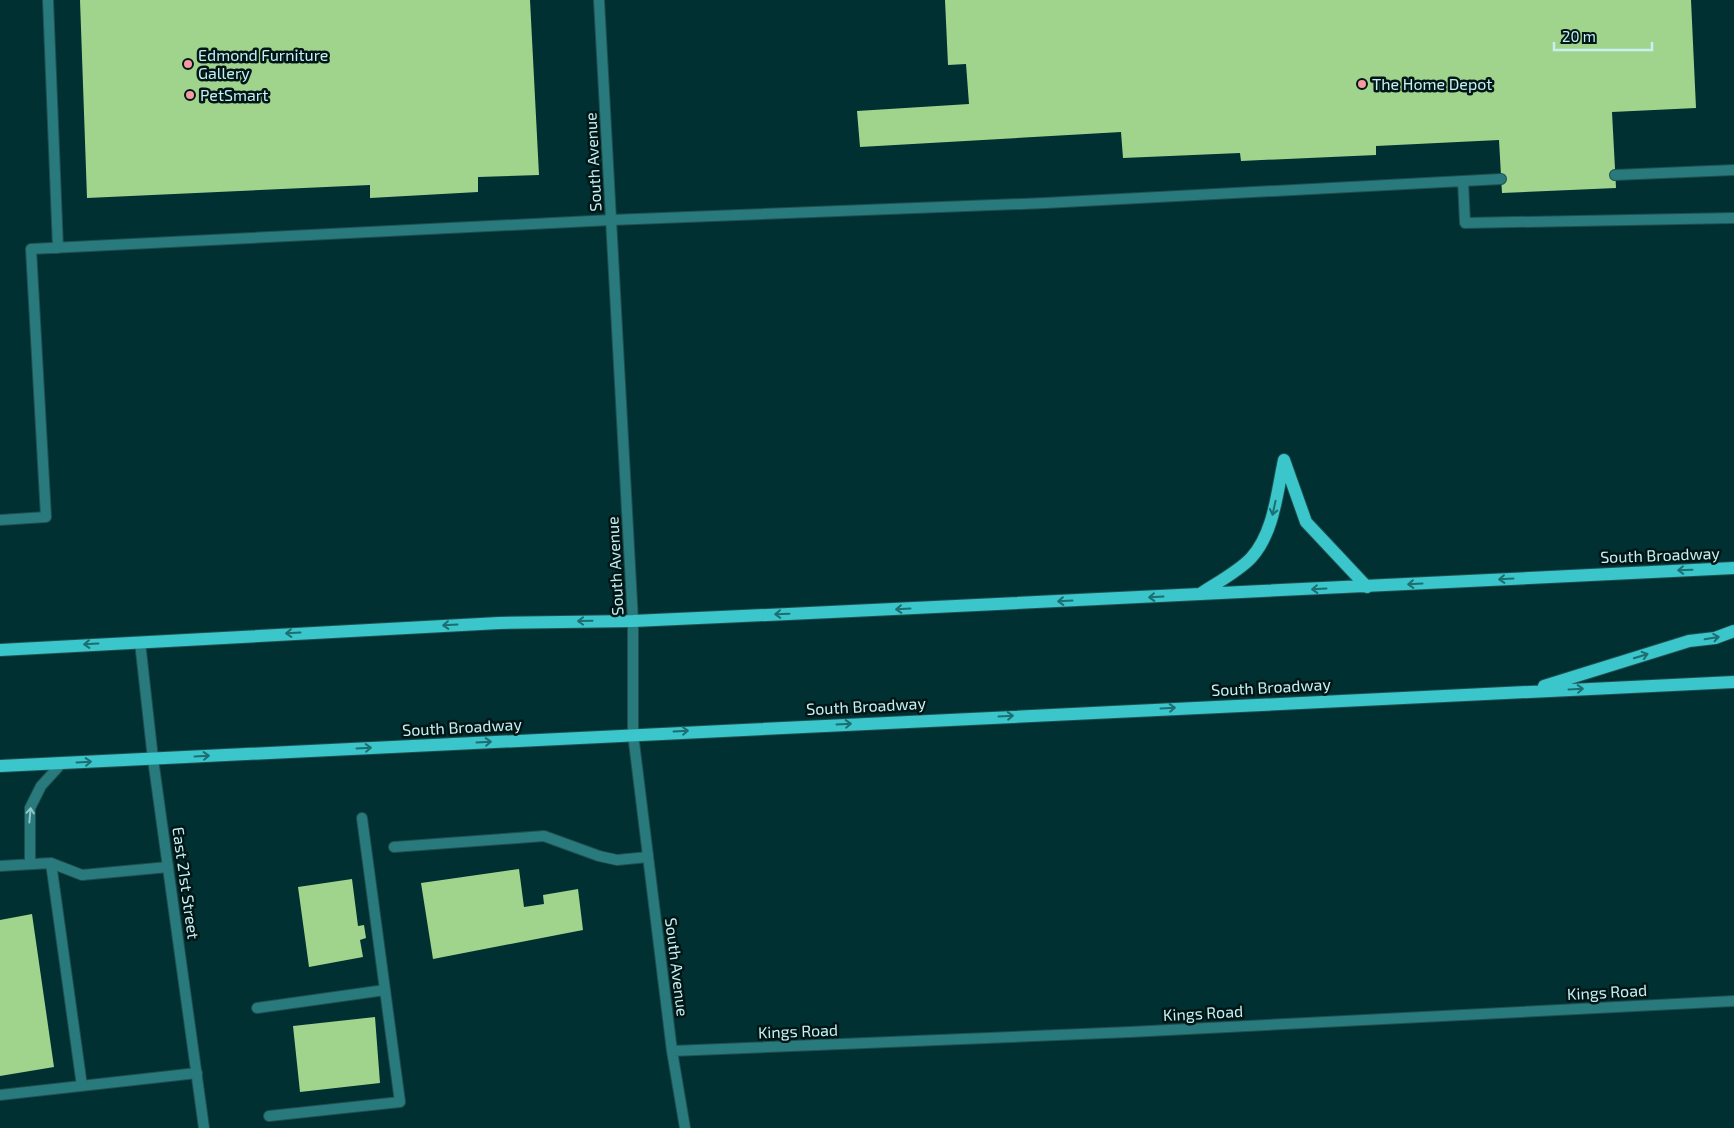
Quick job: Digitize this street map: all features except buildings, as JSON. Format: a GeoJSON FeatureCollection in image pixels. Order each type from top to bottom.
{"type":"FeatureCollection","features":[{"type":"Feature","properties":{"kind":"main road"},"geometry":{"type":"LineString","coordinates":[[1199,594],[1250,559],[1260,545],[1272,517],[1284,460],[1306,522],[1367,587]]}},
{"type":"Feature","properties":{"kind":"main road","name":"South Broadway"},"geometry":{"type":"LineString","coordinates":[[0,650],[499,623],[633,621],[1734,568]]}},
{"type":"Feature","properties":{"kind":"main road"},"geometry":{"type":"LineString","coordinates":[[1528,691],[1689,641],[1715,638],[1734,631]]}},
{"type":"Feature","properties":{"kind":"main road","name":"South Broadway"},"geometry":{"type":"LineString","coordinates":[[0,766],[1734,682]]}},
{"type":"Feature","properties":{"kind":"street"},"geometry":{"type":"LineString","coordinates":[[48,0],[58,248]]}},
{"type":"Feature","properties":{"kind":"street","name":"South Avenue"},"geometry":{"type":"LineString","coordinates":[[599,0],[633,621],[633,734],[672,1051],[685,1128]]}},
{"type":"Feature","properties":{"kind":"street"},"geometry":{"type":"LineString","coordinates":[[1616,175],[1734,170]]}},
{"type":"Feature","properties":{"kind":"street"},"geometry":{"type":"LineString","coordinates":[[0,520],[46,517],[31,249],[611,220],[1045,203],[1501,179]]}},
{"type":"Feature","properties":{"kind":"street"},"geometry":{"type":"LineString","coordinates":[[1463,181],[1466,223],[1734,218]]}},
{"type":"Feature","properties":{"kind":"street","name":"East 21st Street"},"geometry":{"type":"LineString","coordinates":[[140,642],[168,867],[204,1128]]}},
{"type":"Feature","properties":{"kind":"street"},"geometry":{"type":"LineString","coordinates":[[30,864],[30,808],[41,786],[62,763]]}},
{"type":"Feature","properties":{"kind":"street"},"geometry":{"type":"LineString","coordinates":[[269,1116],[400,1102],[362,818]]}},
{"type":"Feature","properties":{"kind":"street"},"geometry":{"type":"LineString","coordinates":[[394,847],[544,836],[599,856],[617,860],[648,857]]}},
{"type":"Feature","properties":{"kind":"street"},"geometry":{"type":"LineString","coordinates":[[0,866],[51,863],[82,875],[168,867]]}},
{"type":"Feature","properties":{"kind":"street"},"geometry":{"type":"LineString","coordinates":[[51,863],[82,1086]]}},
{"type":"Feature","properties":{"kind":"street"},"geometry":{"type":"LineString","coordinates":[[257,1008],[385,990]]}},
{"type":"Feature","properties":{"kind":"street","name":"Kings Road"},"geometry":{"type":"LineString","coordinates":[[672,1051],[1130,1032],[1734,1001]]}},
{"type":"Feature","properties":{"kind":"street"},"geometry":{"type":"LineString","coordinates":[[0,1094],[197,1073]]}},
{"type":"Feature","properties":{"kind":"place","name":"Edmond Furniture Gallery"},"geometry":{"type":"Point","coordinates":[188,64]}},
{"type":"Feature","properties":{"kind":"place","name":"The Home Depot"},"geometry":{"type":"Point","coordinates":[1362,84]}},
{"type":"Feature","properties":{"kind":"place","name":"PetSmart"},"geometry":{"type":"Point","coordinates":[190,95]}}]}
